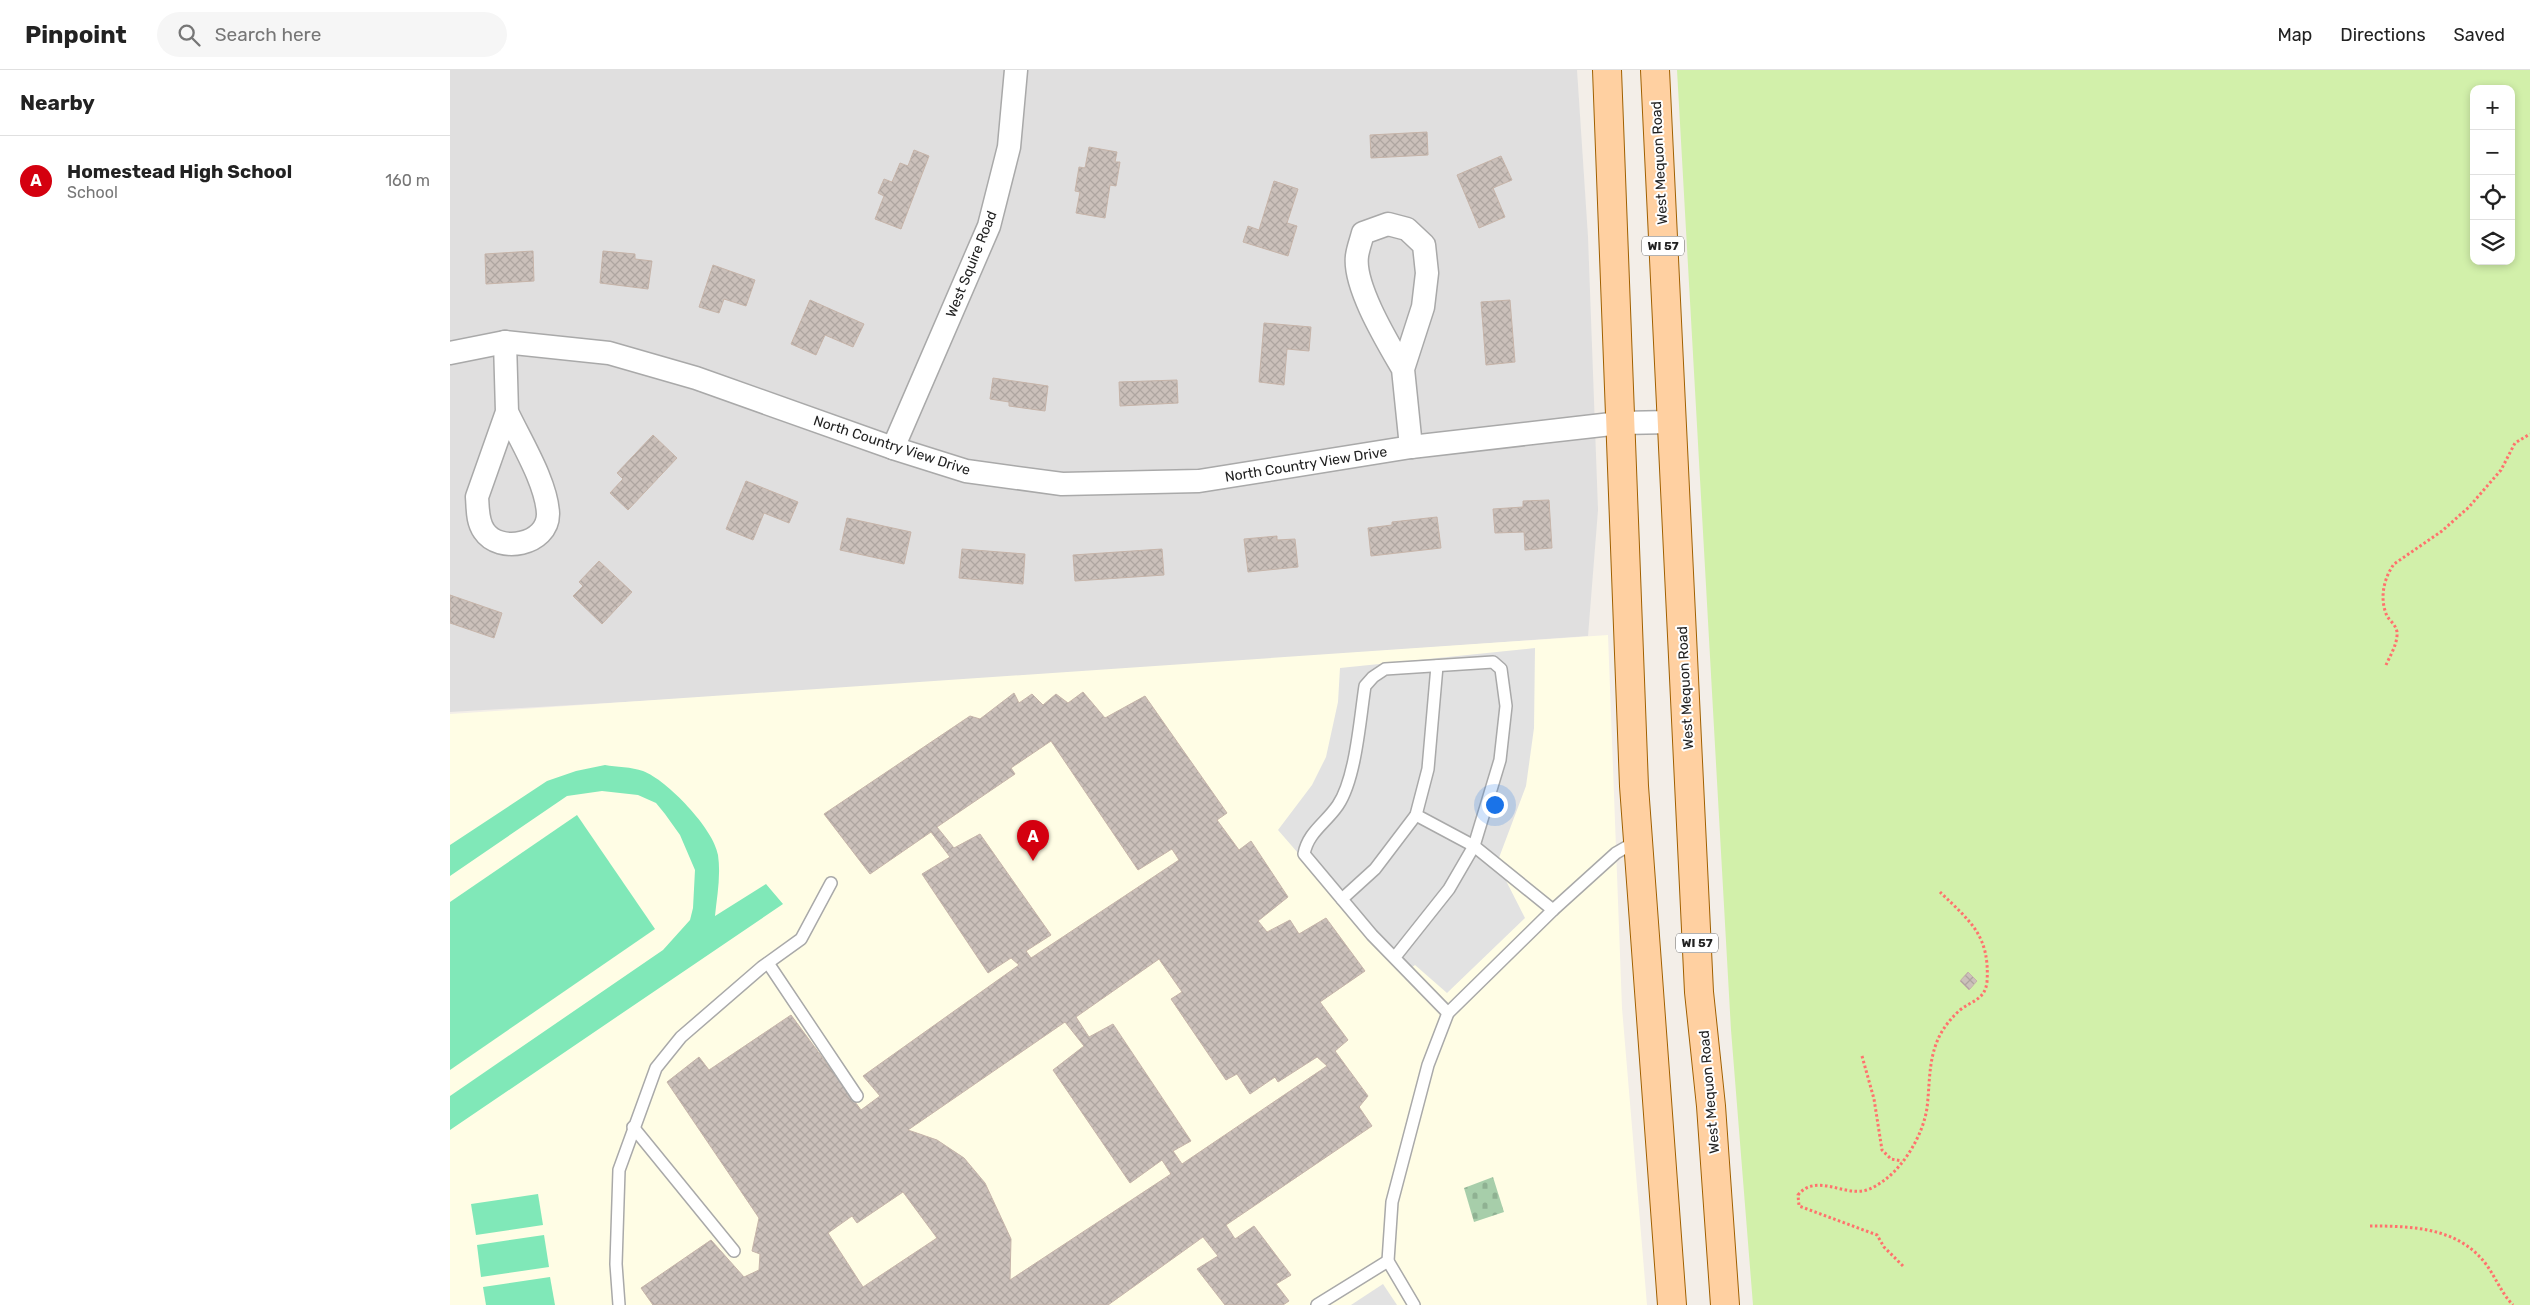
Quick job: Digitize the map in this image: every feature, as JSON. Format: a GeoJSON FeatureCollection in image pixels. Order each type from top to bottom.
{"type":"FeatureCollection","features":[{"type":"Feature","properties":{"kind":"main road"},"geometry":{"type":"LineString","coordinates":[[1607,70],[1638,840],[1672,1305]]}},
{"type":"Feature","properties":{"kind":"main road","name":"West Mequon Road"},"geometry":{"type":"LineString","coordinates":[[1655,70],[1699,992],[1711,1106],[1725,1305]]}},
{"type":"Feature","properties":{"kind":"street","name":"West Squire Road"},"geometry":{"type":"LineString","coordinates":[[893,448],[989,226],[1009,147],[1016,70]]}},
{"type":"Feature","properties":{"kind":"street"},"geometry":{"type":"LineString","coordinates":[[1403,369],[1423,307],[1426,264],[1424,245],[1407,229],[1388,224],[1364,233],[1356,257],[1362,287],[1377,322],[1403,369],[1411,447]]}},
{"type":"Feature","properties":{"kind":"street","name":"North Country View Drive"},"geometry":{"type":"LineString","coordinates":[[450,353],[505,342],[609,352],[696,378],[893,448],[966,471],[1062,484],[1199,481],[1411,447],[1620,423],[1672,422]]}},
{"type":"Feature","properties":{"kind":"street"},"geometry":{"type":"LineString","coordinates":[[505,342],[507,412],[478,497],[478,509],[479,522],[489,536],[498,541],[520,543],[532,540],[540,534],[548,517],[541,485],[507,412]]}},
{"type":"Feature","properties":{"kind":"lane"},"geometry":{"type":"LineString","coordinates":[[1395,957],[1449,889],[1474,846],[1500,760],[1506,706],[1501,669],[1493,662],[1385,669],[1373,677],[1365,686],[1350,775],[1338,805],[1306,842],[1304,854],[1372,935],[1448,1013]]}},
{"type":"Feature","properties":{"kind":"lane"},"geometry":{"type":"LineString","coordinates":[[1342,899],[1375,869],[1416,815],[1428,768],[1437,666]]}},
{"type":"Feature","properties":{"kind":"lane"},"geometry":{"type":"LineString","coordinates":[[1416,815],[1474,846],[1553,910]]}},
{"type":"Feature","properties":{"kind":"lane"},"geometry":{"type":"LineString","coordinates":[[1414,1305],[1388,1261],[1392,1202],[1428,1065],[1448,1013],[1553,910],[1616,853],[1638,840]]}},
{"type":"Feature","properties":{"kind":"lane"},"geometry":{"type":"LineString","coordinates":[[619,1305],[616,1264],[619,1170],[656,1068],[676,1043],[768,963],[801,938],[831,883]]}},
{"type":"Feature","properties":{"kind":"lane"},"geometry":{"type":"LineString","coordinates":[[768,963],[857,1096]]}},
{"type":"Feature","properties":{"kind":"lane"},"geometry":{"type":"LineString","coordinates":[[634,1127],[734,1251]]}},
{"type":"Feature","properties":{"kind":"lane"},"geometry":{"type":"LineString","coordinates":[[1317,1305],[1388,1261]]}},
{"type":"Feature","properties":{"kind":"path"},"geometry":{"type":"LineString","coordinates":[[2386,665],[2397,638],[2397,629],[2387,616],[2383,602],[2383,587],[2389,571],[2394,564],[2442,531],[2469,507],[2501,470],[2515,443],[2530,434]]}},
{"type":"Feature","properties":{"kind":"path"},"geometry":{"type":"LineString","coordinates":[[1903,1266],[1884,1247],[1877,1235],[1799,1206],[1798,1195],[1802,1190],[1813,1186],[1834,1186],[1849,1191],[1862,1191],[1873,1188],[1888,1178],[1918,1138],[1927,1110],[1931,1061],[1939,1038],[1950,1019],[1985,993],[1987,982],[1986,951],[1982,939],[1974,925],[1940,892]]}},
{"type":"Feature","properties":{"kind":"path"},"geometry":{"type":"LineString","coordinates":[[1862,1056],[1874,1099],[1882,1150],[1891,1159],[1902,1161]]}},
{"type":"Feature","properties":{"kind":"path"},"geometry":{"type":"LineString","coordinates":[[2370,1226],[2414,1226],[2433,1231],[2460,1242],[2478,1254],[2513,1305]]}},
{"type":"Feature","properties":{"kind":"shaded area"},"geometry":{"type":"Polygon","coordinates":[[[450,70],[1577,70],[1588,237],[1598,510],[1588,636],[852,689],[450,712],[450,70]]]}},
{"type":"Feature","properties":{"kind":"shaded area"},"geometry":{"type":"Polygon","coordinates":[[[1608,635],[1622,1008],[1647,1305],[450,1305],[450,714],[1608,635]]]}},
{"type":"Feature","properties":{"kind":"shaded area"},"geometry":{"type":"Polygon","coordinates":[[[1535,648],[1534,728],[1526,786],[1497,863],[1525,918],[1447,993],[1415,965],[1403,974],[1278,830],[1312,785],[1326,757],[1338,702],[1340,668],[1535,648]]]}},
{"type":"Feature","properties":{"kind":"shaded area"},"geometry":{"type":"Polygon","coordinates":[[[1383,1284],[1397,1305],[1351,1305],[1383,1284]]]}},
{"type":"Feature","properties":{"kind":"green space"},"geometry":{"type":"Polygon","coordinates":[[[1677,70],[2530,70],[2530,1305],[1753,1305],[1731,1030],[1677,70]]]}},
{"type":"Feature","properties":{"kind":"green space"},"geometry":{"type":"Polygon","coordinates":[[[605,765],[639,770],[653,776],[676,795],[699,819],[715,844],[718,855],[719,878],[715,916],[766,884],[783,904],[450,1130],[450,1096],[663,950],[690,920],[693,908],[695,870],[680,835],[665,814],[656,803],[638,795],[602,791],[567,796],[450,876],[450,845],[547,781],[576,771],[605,765]]]}},
{"type":"Feature","properties":{"kind":"green space"},"geometry":{"type":"Polygon","coordinates":[[[577,815],[655,929],[450,1070],[450,902],[577,815]]]}},
{"type":"Feature","properties":{"kind":"green space"},"geometry":{"type":"Polygon","coordinates":[[[1493,1177],[1504,1212],[1474,1222],[1464,1188],[1493,1177]]]}},
{"type":"Feature","properties":{"kind":"green space"},"geometry":{"type":"Polygon","coordinates":[[[538,1194],[543,1225],[476,1235],[471,1204],[538,1194]]]}},
{"type":"Feature","properties":{"kind":"green space"},"geometry":{"type":"Polygon","coordinates":[[[544,1235],[549,1267],[481,1277],[477,1245],[544,1235]]]}},
{"type":"Feature","properties":{"kind":"green space"},"geometry":{"type":"Polygon","coordinates":[[[550,1277],[555,1305],[486,1305],[483,1287],[550,1277]]]}},
{"type":"Feature","properties":{"kind":"building"},"geometry":{"type":"Polygon","coordinates":[[[1427,132],[1428,155],[1371,158],[1370,135],[1427,132]]]}},
{"type":"Feature","properties":{"kind":"building"},"geometry":{"type":"Polygon","coordinates":[[[1089,147],[1117,152],[1115,162],[1120,162],[1116,186],[1110,185],[1105,218],[1076,213],[1080,192],[1075,191],[1079,167],[1085,168],[1089,147]]]}},
{"type":"Feature","properties":{"kind":"building"},"geometry":{"type":"Polygon","coordinates":[[[914,150],[929,156],[901,229],[875,219],[884,196],[878,193],[884,179],[892,182],[900,163],[908,166],[914,150]]]}},
{"type":"Feature","properties":{"kind":"building"},"geometry":{"type":"Polygon","coordinates":[[[1501,156],[1512,180],[1493,188],[1505,217],[1479,228],[1457,175],[1501,156]]]}},
{"type":"Feature","properties":{"kind":"building"},"geometry":{"type":"Polygon","coordinates":[[[1274,181],[1298,189],[1287,223],[1297,226],[1288,256],[1243,242],[1248,226],[1259,230],[1274,181]]]}},
{"type":"Feature","properties":{"kind":"building"},"geometry":{"type":"Polygon","coordinates":[[[533,251],[534,281],[486,284],[485,254],[533,251]]]}},
{"type":"Feature","properties":{"kind":"building"},"geometry":{"type":"Polygon","coordinates":[[[603,251],[635,254],[635,259],[652,261],[648,289],[600,283],[603,251]]]}},
{"type":"Feature","properties":{"kind":"building"},"geometry":{"type":"Polygon","coordinates":[[[713,265],[755,280],[746,306],[724,299],[719,313],[699,307],[713,265]]]}},
{"type":"Feature","properties":{"kind":"building"},"geometry":{"type":"Polygon","coordinates":[[[810,300],[864,324],[853,347],[825,335],[816,355],[791,344],[810,300]]]}},
{"type":"Feature","properties":{"kind":"building"},"geometry":{"type":"Polygon","coordinates":[[[1510,300],[1515,362],[1486,365],[1481,302],[1510,300]]]}},
{"type":"Feature","properties":{"kind":"building"},"geometry":{"type":"Polygon","coordinates":[[[1264,323],[1311,327],[1309,351],[1287,349],[1284,385],[1259,382],[1264,323]]]}},
{"type":"Feature","properties":{"kind":"building"},"geometry":{"type":"Polygon","coordinates":[[[993,378],[1048,386],[1045,411],[1009,406],[1009,402],[990,399],[993,378]]]}},
{"type":"Feature","properties":{"kind":"building"},"geometry":{"type":"Polygon","coordinates":[[[1177,380],[1178,403],[1120,406],[1119,382],[1177,380]]]}},
{"type":"Feature","properties":{"kind":"building"},"geometry":{"type":"Polygon","coordinates":[[[653,435],[677,458],[628,510],[610,493],[623,479],[617,473],[653,435]]]}},
{"type":"Feature","properties":{"kind":"building"},"geometry":{"type":"Polygon","coordinates":[[[746,481],[798,502],[789,523],[764,513],[753,540],[726,529],[746,481]]]}},
{"type":"Feature","properties":{"kind":"building"},"geometry":{"type":"Polygon","coordinates":[[[1549,500],[1552,548],[1525,550],[1524,532],[1495,533],[1493,509],[1523,507],[1523,501],[1549,500]]]}},
{"type":"Feature","properties":{"kind":"building"},"geometry":{"type":"Polygon","coordinates":[[[1437,517],[1441,548],[1371,556],[1368,528],[1392,525],[1392,522],[1437,517]]]}},
{"type":"Feature","properties":{"kind":"building"},"geometry":{"type":"Polygon","coordinates":[[[847,518],[911,532],[904,564],[840,550],[847,518]]]}},
{"type":"Feature","properties":{"kind":"building"},"geometry":{"type":"Polygon","coordinates":[[[1277,536],[1277,540],[1295,539],[1298,567],[1248,572],[1244,539],[1277,536]]]}},
{"type":"Feature","properties":{"kind":"building"},"geometry":{"type":"Polygon","coordinates":[[[962,549],[1025,554],[1023,584],[959,578],[962,549]]]}},
{"type":"Feature","properties":{"kind":"building"},"geometry":{"type":"Polygon","coordinates":[[[1162,549],[1164,575],[1075,581],[1073,555],[1162,549]]]}},
{"type":"Feature","properties":{"kind":"building"},"geometry":{"type":"Polygon","coordinates":[[[599,561],[632,592],[602,624],[573,596],[583,586],[579,582],[599,561]]]}},
{"type":"Feature","properties":{"kind":"building"},"geometry":{"type":"Polygon","coordinates":[[[450,595],[502,613],[494,638],[450,623],[450,595]]]}},
{"type":"Feature","properties":{"kind":"building"},"geometry":{"type":"Polygon","coordinates":[[[1083,692],[1105,718],[1145,696],[1227,813],[1217,820],[1239,850],[1251,841],[1288,897],[1258,921],[1267,932],[1290,920],[1299,934],[1326,918],[1365,971],[1320,1002],[1348,1040],[1335,1051],[1368,1096],[1359,1107],[1372,1126],[1226,1225],[1235,1239],[1254,1226],[1291,1275],[1276,1284],[1289,1301],[1283,1305],[1225,1305],[1197,1269],[1218,1256],[1203,1237],[1108,1305],[653,1305],[641,1288],[711,1240],[744,1277],[759,1270],[760,1254],[752,1251],[759,1218],[667,1082],[699,1057],[709,1070],[791,1015],[861,1110],[880,1096],[863,1076],[1019,965],[1011,958],[988,973],[922,874],[950,857],[931,832],[870,874],[824,814],[970,716],[980,719],[1014,693],[1019,703],[1032,694],[1043,705],[1056,694],[1068,703],[1083,692]],[[1051,741],[1011,768],[1015,774],[937,827],[954,848],[980,834],[1051,935],[1026,951],[1031,958],[1179,860],[1172,849],[1138,870],[1051,741]],[[1159,959],[1076,1017],[1089,1037],[1113,1024],[1191,1141],[1173,1151],[1182,1164],[1327,1066],[1317,1057],[1278,1082],[1275,1077],[1250,1094],[1237,1074],[1226,1080],[1171,999],[1182,992],[1159,959]],[[1065,1022],[908,1130],[937,1140],[964,1158],[985,1183],[1011,1239],[1010,1280],[1171,1174],[1162,1160],[1130,1183],[1053,1070],[1084,1046],[1065,1022]],[[903,1192],[857,1223],[852,1216],[828,1233],[863,1287],[937,1238],[903,1192]]]}},
{"type":"Feature","properties":{"kind":"building"},"geometry":{"type":"Polygon","coordinates":[[[1968,972],[1977,981],[1969,990],[1960,981],[1968,972]]]}},
{"type":"Feature","properties":{"kind":"place","name":"Homestead High School"},"geometry":{"type":"Point","coordinates":[1033,861]}}]}
